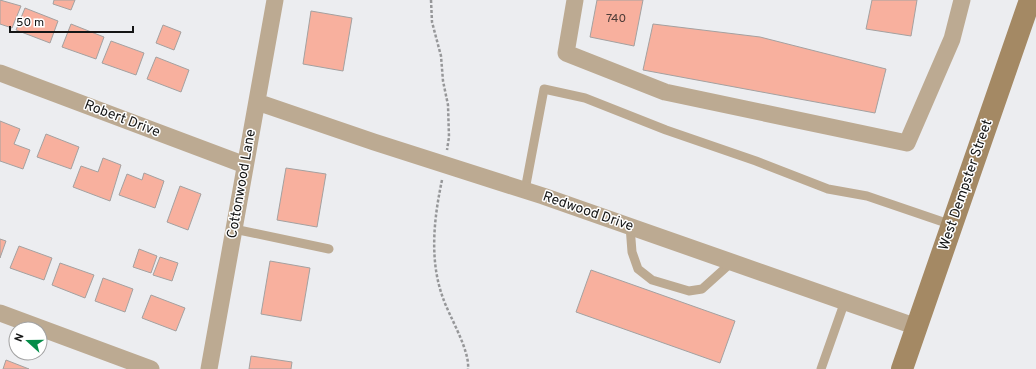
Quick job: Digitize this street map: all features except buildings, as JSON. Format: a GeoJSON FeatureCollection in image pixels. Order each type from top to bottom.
{"type":"FeatureCollection","features":[{"type":"Feature","properties":{"kind":"main road","name":"West Dempster Street"},"geometry":{"type":"LineString","coordinates":[[902,369],[1030,0]]}},
{"type":"Feature","properties":{"kind":"street","name":"Cottonwood Lane"},"geometry":{"type":"LineString","coordinates":[[209,369],[245,165],[258,102],[275,0]]}},
{"type":"Feature","properties":{"kind":"street"},"geometry":{"type":"LineString","coordinates":[[576,0],[566,53],[665,92],[906,143],[952,39],[962,0]]}},
{"type":"Feature","properties":{"kind":"street","name":"Robert Drive"},"geometry":{"type":"LineString","coordinates":[[0,72],[245,165]]}},
{"type":"Feature","properties":{"kind":"street","name":"Redwood Drive"},"geometry":{"type":"LineString","coordinates":[[258,102],[374,142],[525,190],[917,326]]}},
{"type":"Feature","properties":{"kind":"street"},"geometry":{"type":"LineString","coordinates":[[0,313],[151,369]]}},
{"type":"Feature","properties":{"kind":"lane"},"geometry":{"type":"LineString","coordinates":[[525,190],[544,89],[585,98],[666,130],[756,161],[828,189],[867,196],[952,224]]}},
{"type":"Feature","properties":{"kind":"lane"},"geometry":{"type":"LineString","coordinates":[[630,226],[632,252],[638,269],[652,280],[689,291],[702,289],[732,262]]}},
{"type":"Feature","properties":{"kind":"lane"},"geometry":{"type":"LineString","coordinates":[[234,229],[329,249]]}},
{"type":"Feature","properties":{"kind":"lane"},"geometry":{"type":"LineString","coordinates":[[821,369],[845,301]]}},
{"type":"Feature","properties":{"kind":"path"},"geometry":{"type":"LineString","coordinates":[[431,0],[432,22],[441,56],[443,81],[448,105],[449,136],[446,156]]}},
{"type":"Feature","properties":{"kind":"path"},"geometry":{"type":"LineString","coordinates":[[442,175],[436,205],[433,245],[436,269],[442,297],[459,333],[468,369]]}}]}
